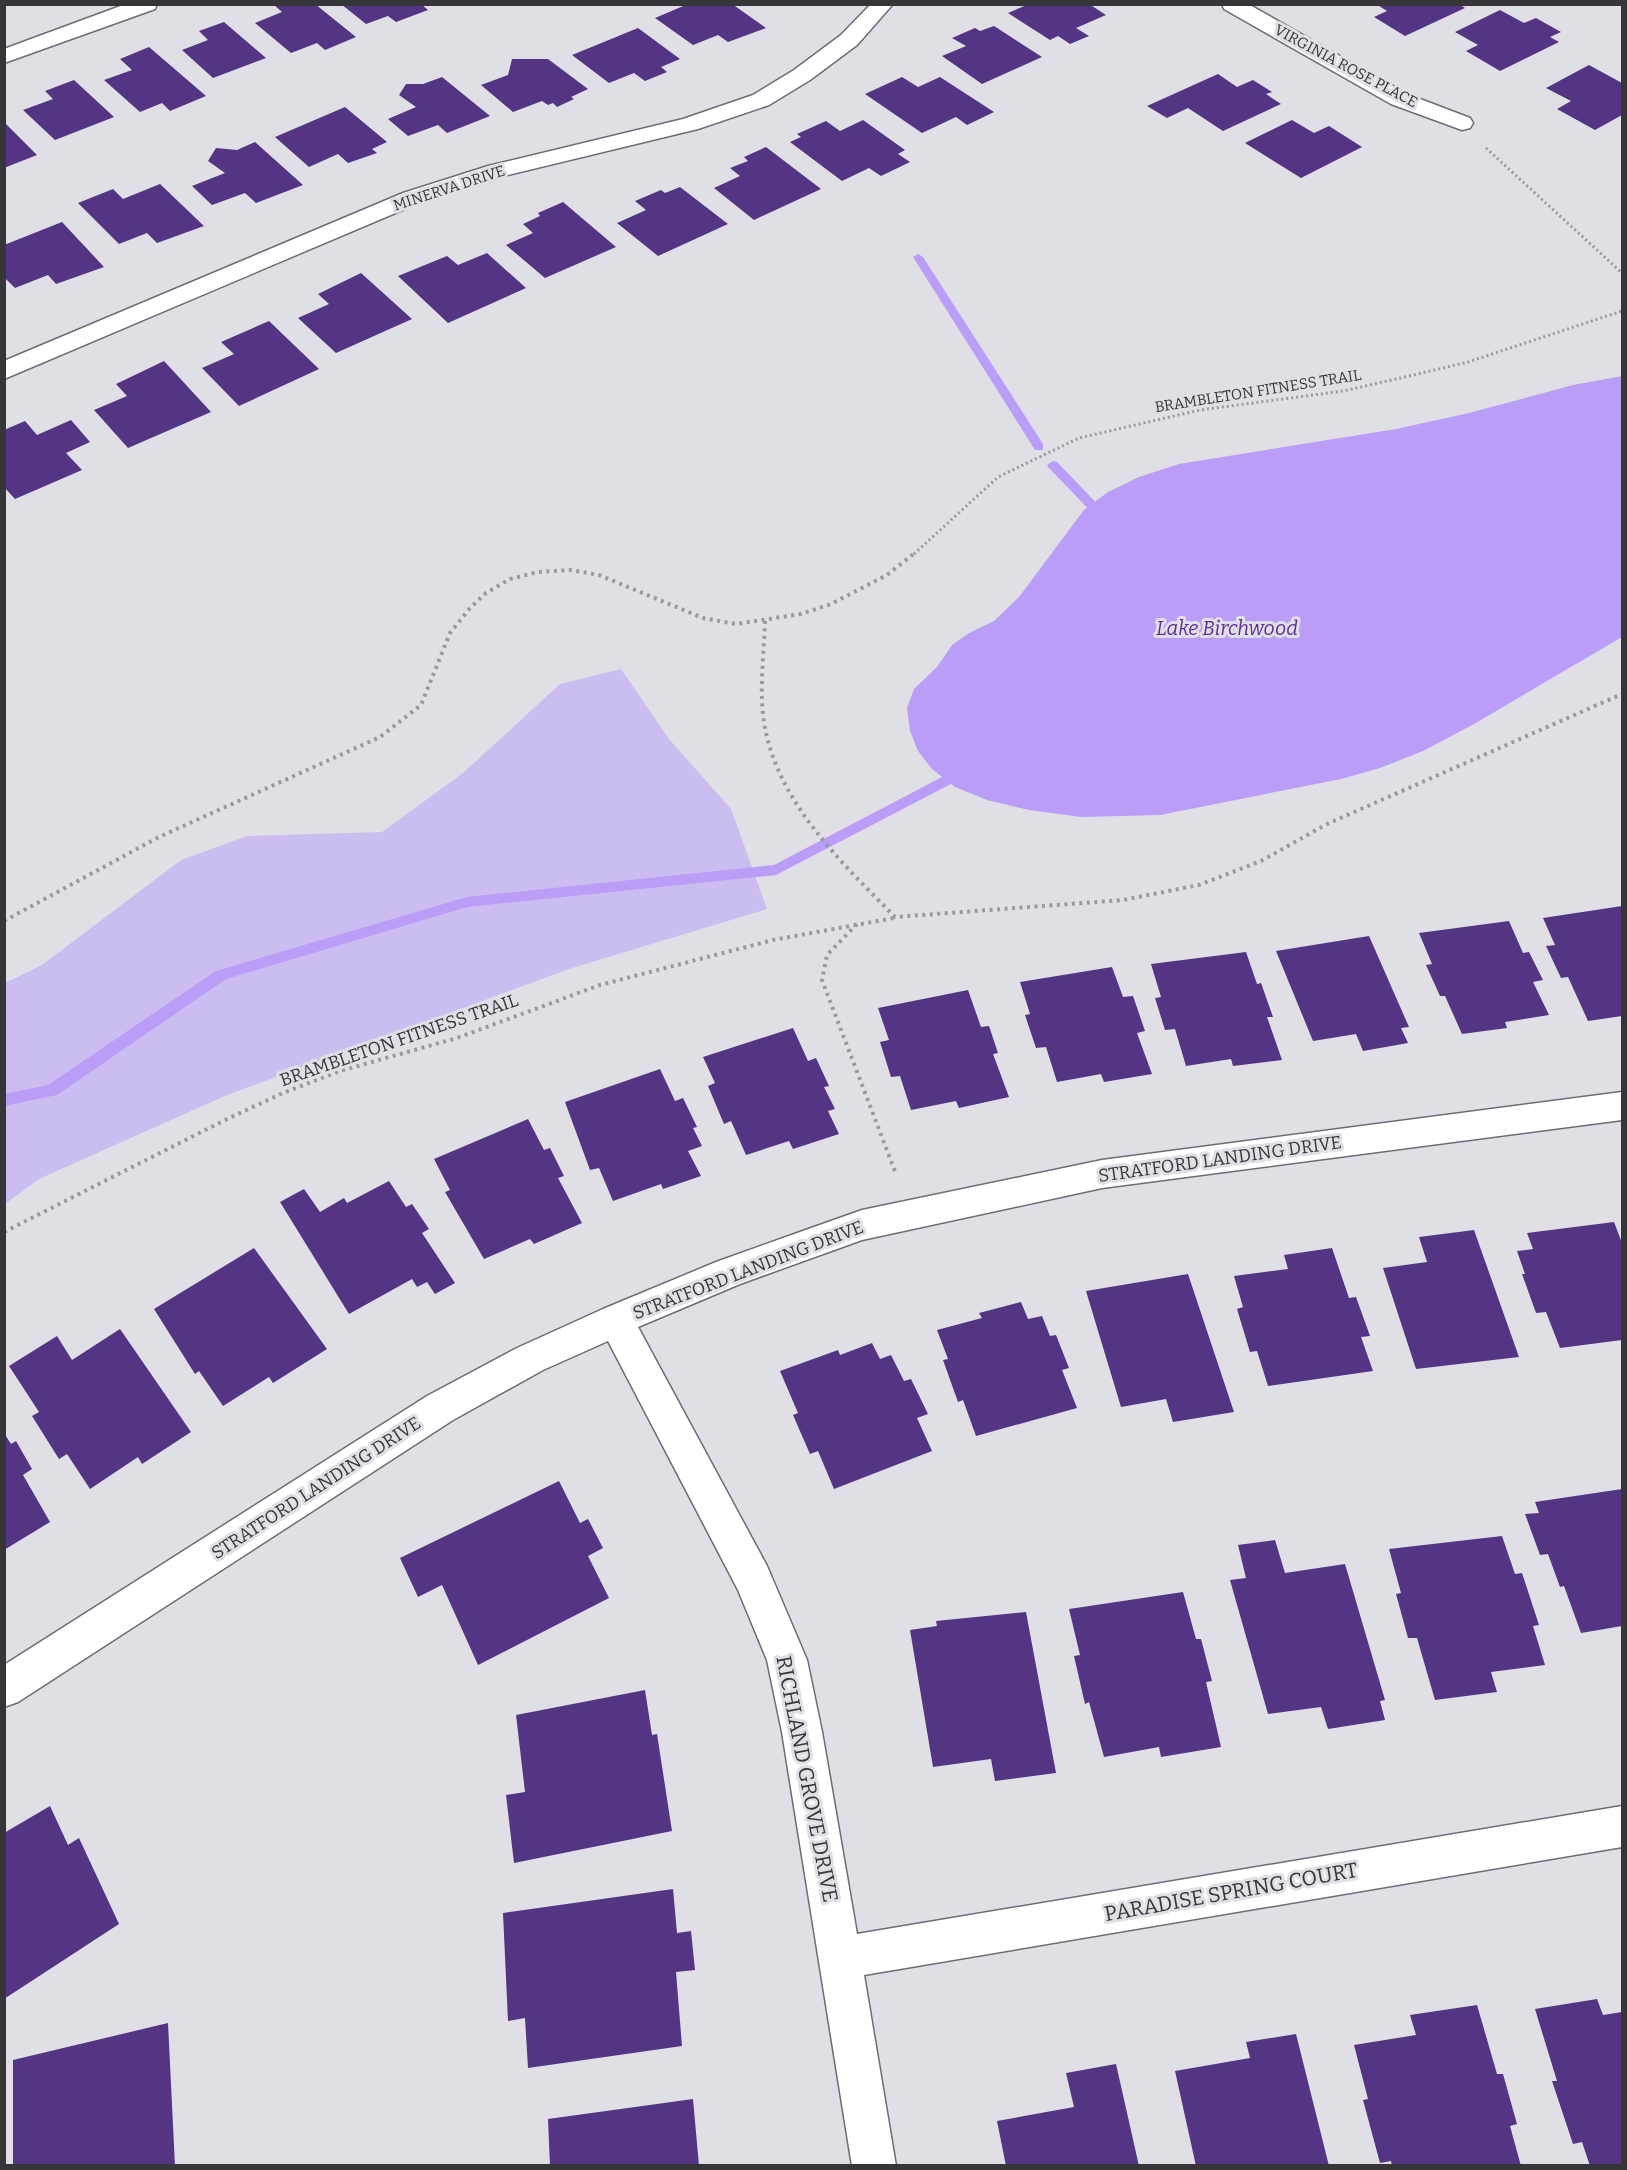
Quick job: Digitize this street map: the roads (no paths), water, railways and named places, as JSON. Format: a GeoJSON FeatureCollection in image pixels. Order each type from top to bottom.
{"type":"FeatureCollection","features":[{"type":"Feature","properties":{"kind":"street"},"geometry":{"type":"LineString","coordinates":[[4,57],[147,4]]}},
{"type":"Feature","properties":{"kind":"street","name":"MINERVA DRIVE"},"geometry":{"type":"LineString","coordinates":[[4,371],[411,198],[496,171],[690,124],[761,100],[802,75],[849,40],[883,4]]}},
{"type":"Feature","properties":{"kind":"street","name":"VIRGINIA ROSE PLACE"},"geometry":{"type":"LineString","coordinates":[[1232,4],[1399,99],[1462,123]]}},
{"type":"Feature","properties":{"kind":"street","name":"STRATFORD LANDING DRIVE"},"geometry":{"type":"LineString","coordinates":[[4,1688],[440,1408],[530,1359],[616,1320],[780,1254],[862,1225],[1102,1174],[1623,1106]]}},
{"type":"Feature","properties":{"kind":"street","name":"RICHLAND GROVE DRIVE"},"geometry":{"type":"LineString","coordinates":[[616,1320],[753,1579],[787,1660],[802,1732],[874,2166]]}},
{"type":"Feature","properties":{"kind":"street","name":"PARADISE SPRING COURT"},"geometry":{"type":"LineString","coordinates":[[840,1958],[1623,1826]]}},
{"type":"Feature","properties":{"kind":"water","name":"Lake Birchwood"},"geometry":{"type":"Polygon","coordinates":[[[1622,376],[1622,637],[1474,724],[1423,751],[1380,768],[1341,779],[1160,815],[1081,817],[1029,810],[987,800],[955,787],[932,769],[918,751],[910,731],[907,708],[914,689],[937,667],[952,645],[969,633],[994,621],[1019,597],[1084,510],[1108,492],[1139,477],[1179,464],[1396,429],[1469,413],[1573,385],[1622,376]]]}},
{"type":"Feature","properties":{"kind":"waterway"},"geometry":{"type":"LineString","coordinates":[[918,257],[1039,447]]}},
{"type":"Feature","properties":{"kind":"waterway"},"geometry":{"type":"LineString","coordinates":[[1053,465],[1105,519]]}},
{"type":"Feature","properties":{"kind":"waterway"},"geometry":{"type":"LineString","coordinates":[[4,1100],[52,1091],[221,975],[467,902],[776,870],[963,771]]}}]}
